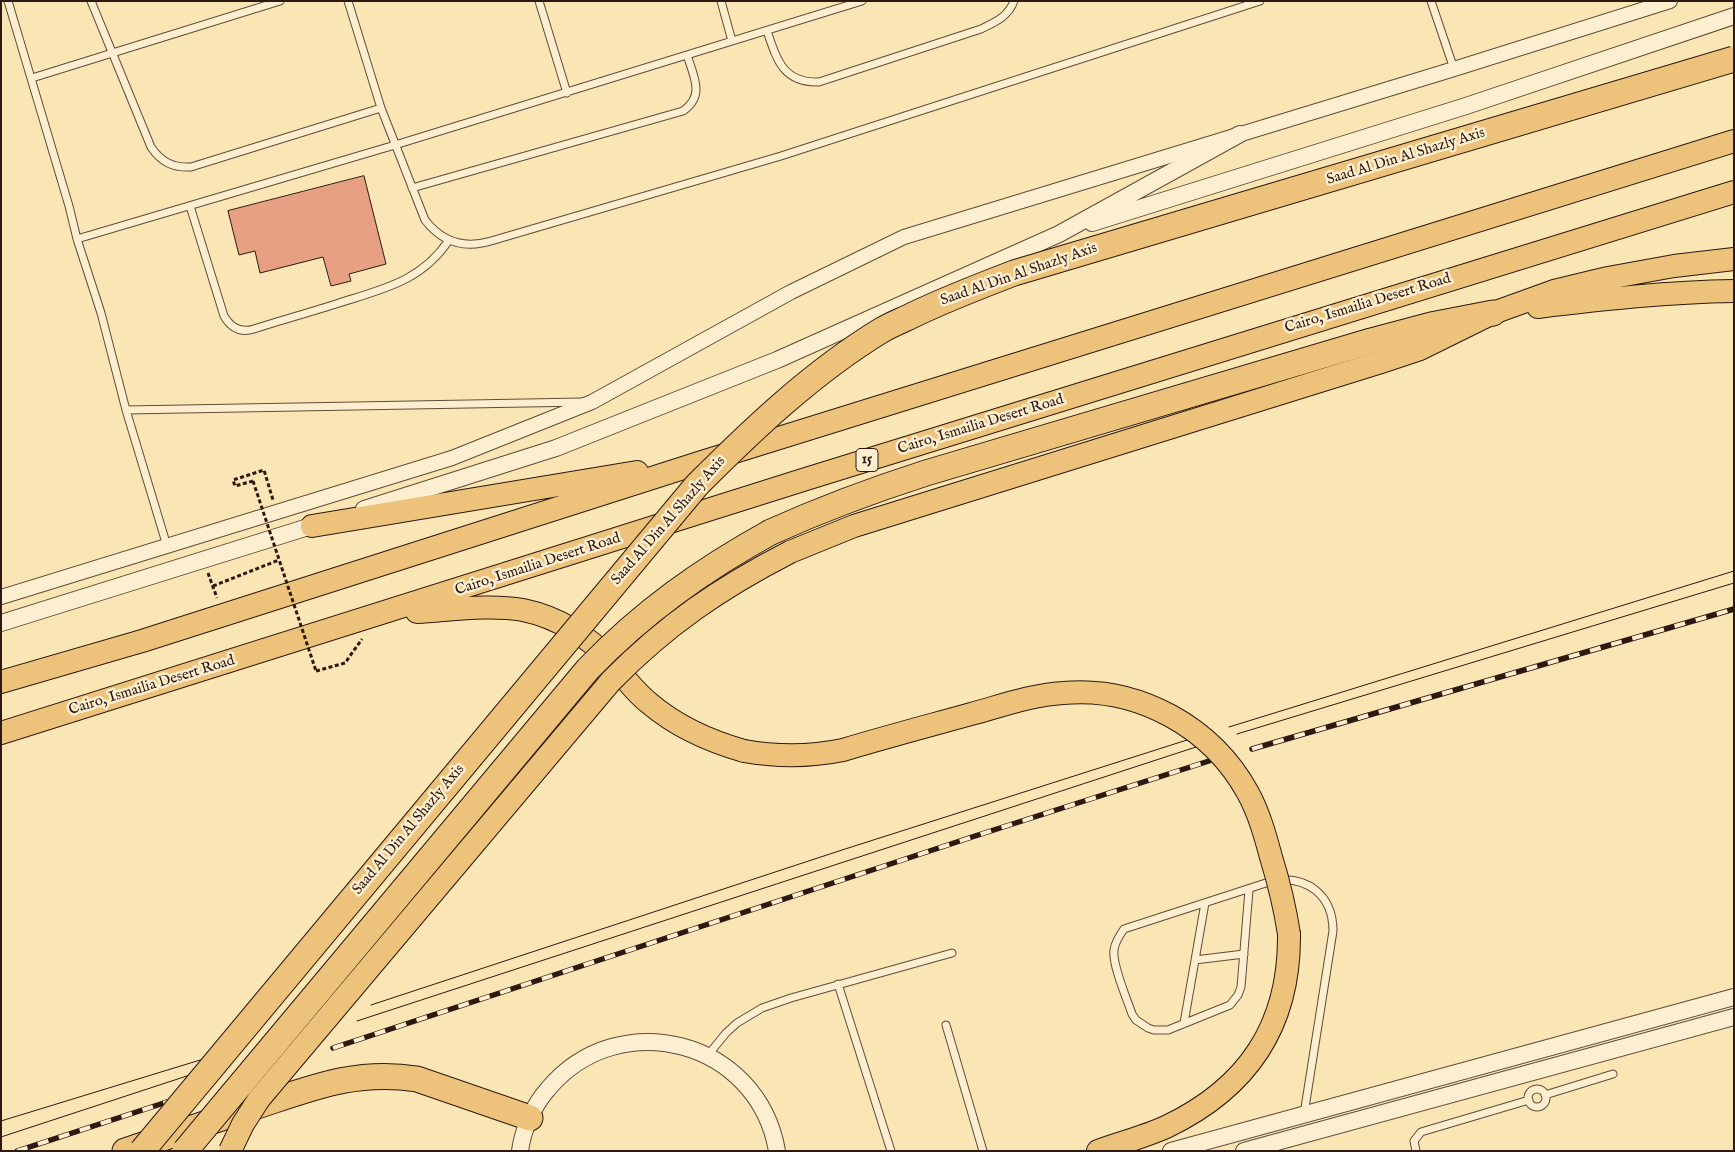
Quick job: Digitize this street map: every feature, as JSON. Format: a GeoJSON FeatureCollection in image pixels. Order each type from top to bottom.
{"type":"FeatureCollection","features":[{"type":"Feature","properties":{"kind":"highway","name":"Saad Al Din Al Shazly Axis"},"geometry":{"type":"LineString","coordinates":[[142,1151],[697,485],[742,440],[776,410],[827,368],[883,329],[948,298],[1014,273],[1734,59]]}},
{"type":"Feature","properties":{"kind":"highway"},"geometry":{"type":"LineString","coordinates":[[1,682],[223,615],[702,462],[1734,141]]}},
{"type":"Feature","properties":{"kind":"highway","name":"Cairo, Ismailia Desert Road"},"geometry":{"type":"LineString","coordinates":[[1,733],[816,476],[1734,192]]}},
{"type":"Feature","properties":{"kind":"highway"},"geometry":{"type":"LineString","coordinates":[[1654,216],[1734,207]]}},
{"type":"Feature","properties":{"kind":"highway"},"geometry":{"type":"LineString","coordinates":[[230,1151],[243,1124],[259,1099],[611,681],[651,642],[694,608],[741,578],[790,552],[854,526],[1382,362],[1420,349],[1493,313],[1554,291],[1608,278],[1674,266],[1734,259]]}},
{"type":"Feature","properties":{"kind":"highway"},"geometry":{"type":"LineString","coordinates":[[185,1151],[588,669],[621,636],[656,606],[692,579],[731,554],[771,532],[855,496],[926,473],[1431,325],[1493,313],[1630,296],[1734,291]]}},
{"type":"Feature","properties":{"kind":"highway"},"geometry":{"type":"LineString","coordinates":[[312,526],[588,479],[702,462]]}},
{"type":"Feature","properties":{"kind":"highway"},"geometry":{"type":"LineString","coordinates":[[378,615],[491,607],[524,610],[541,615],[572,629],[586,638],[610,661],[633,688],[666,716],[703,737],[744,752],[784,756],[824,754],[1044,695],[1064,692],[1097,693],[1124,697],[1144,703],[1174,717],[1197,732],[1217,750],[1238,776],[1254,806],[1264,831],[1282,894],[1289,934],[1287,975],[1277,1014],[1259,1050],[1234,1082],[1202,1107],[1184,1117],[1143,1136],[1098,1151]]}},
{"type":"Feature","properties":{"kind":"highway"},"geometry":{"type":"LineString","coordinates":[[125,1151],[327,1083],[363,1076],[399,1076],[417,1079],[530,1118]]}},
{"type":"Feature","properties":{"kind":"street"},"geometry":{"type":"LineString","coordinates":[[1,597],[452,458],[592,402],[791,292],[904,238],[1670,1]]}},
{"type":"Feature","properties":{"kind":"street"},"geometry":{"type":"LineString","coordinates":[[1059,234],[1466,106],[1734,16]]}},
{"type":"Feature","properties":{"kind":"street"},"geometry":{"type":"LineString","coordinates":[[1,623],[556,448],[776,360],[1059,234],[1240,134]]}},
{"type":"Feature","properties":{"kind":"street"},"geometry":{"type":"LineString","coordinates":[[1171,1151],[1734,997]]}},
{"type":"Feature","properties":{"kind":"street"},"geometry":{"type":"LineString","coordinates":[[1244,1151],[1734,1017]]}},
{"type":"Feature","properties":{"kind":"street"},"geometry":{"type":"LineString","coordinates":[[520,1151],[530,1118],[542,1096],[554,1082],[575,1064],[600,1051],[617,1045],[654,1041],[673,1044],[708,1056],[724,1065],[738,1077],[762,1106],[770,1123],[777,1151]]}},
{"type":"Feature","properties":{"kind":"street"},"geometry":{"type":"LineString","coordinates":[[1525,1054],[1530,1072]]}},
{"type":"Feature","properties":{"kind":"street"},"geometry":{"type":"LineString","coordinates":[[1398,1088],[1404,1107]]}},
{"type":"Feature","properties":{"kind":"street"},"geometry":{"type":"LineString","coordinates":[[1344,1104],[1350,1122]]}},
{"type":"Feature","properties":{"kind":"lane"},"geometry":{"type":"LineString","coordinates":[[8,1],[32,78],[77,239],[101,314],[126,410],[167,546]]}},
{"type":"Feature","properties":{"kind":"lane"},"geometry":{"type":"LineString","coordinates":[[91,1],[151,148],[156,155],[172,166],[191,167],[381,108]]}},
{"type":"Feature","properties":{"kind":"lane"},"geometry":{"type":"LineString","coordinates":[[32,78],[280,1]]}},
{"type":"Feature","properties":{"kind":"lane"},"geometry":{"type":"LineString","coordinates":[[348,1],[381,108],[425,220],[433,230],[449,240],[466,245],[479,244],[547,225],[781,156],[1260,1]]}},
{"type":"Feature","properties":{"kind":"lane"},"geometry":{"type":"LineString","coordinates":[[539,1],[567,92]]}},
{"type":"Feature","properties":{"kind":"lane"},"geometry":{"type":"LineString","coordinates":[[721,1],[732,41]]}},
{"type":"Feature","properties":{"kind":"lane"},"geometry":{"type":"LineString","coordinates":[[77,239],[395,145],[862,1]]}},
{"type":"Feature","properties":{"kind":"lane"},"geometry":{"type":"LineString","coordinates":[[767,31],[775,55],[780,65],[788,74],[802,81],[819,82],[980,29],[1008,13],[1014,1]]}},
{"type":"Feature","properties":{"kind":"lane"},"geometry":{"type":"LineString","coordinates":[[1431,1],[1454,69]]}},
{"type":"Feature","properties":{"kind":"lane"},"geometry":{"type":"LineString","coordinates":[[412,188],[683,111],[693,101],[696,88],[687,55]]}},
{"type":"Feature","properties":{"kind":"lane"},"geometry":{"type":"LineString","coordinates":[[190,206],[224,316],[231,326],[242,331],[254,329],[393,286],[423,269],[443,249],[449,240]]}},
{"type":"Feature","properties":{"kind":"lane"},"geometry":{"type":"LineString","coordinates":[[126,410],[592,402]]}},
{"type":"Feature","properties":{"kind":"lane"},"geometry":{"type":"LineString","coordinates":[[1249,890],[1241,987],[1230,1005],[1168,1030],[1154,1030],[1136,1020],[1132,1014],[1114,956],[1119,936],[1124,930],[1249,890],[1282,880],[1302,882],[1315,890],[1326,901],[1333,920],[1333,931],[1304,1114]]}},
{"type":"Feature","properties":{"kind":"lane"},"geometry":{"type":"LineString","coordinates":[[1184,1024],[1205,904]]}},
{"type":"Feature","properties":{"kind":"lane"},"geometry":{"type":"LineString","coordinates":[[708,1056],[726,1033],[749,1015],[762,1008],[838,984],[952,953]]}},
{"type":"Feature","properties":{"kind":"lane"},"geometry":{"type":"LineString","coordinates":[[1195,960],[1244,954]]}},
{"type":"Feature","properties":{"kind":"lane"},"geometry":{"type":"LineString","coordinates":[[838,984],[891,1151]]}},
{"type":"Feature","properties":{"kind":"lane"},"geometry":{"type":"LineString","coordinates":[[946,1025],[983,1151]]}},
{"type":"Feature","properties":{"kind":"lane"},"geometry":{"type":"LineString","coordinates":[[1530,1072],[1536,1090]]}},
{"type":"Feature","properties":{"kind":"lane"},"geometry":{"type":"LineString","coordinates":[[1545,1095],[1613,1074]]}},
{"type":"Feature","properties":{"kind":"lane"},"geometry":{"type":"LineString","coordinates":[[1536,1090],[1541,1091],[1545,1095]]}},
{"type":"Feature","properties":{"kind":"lane"},"geometry":{"type":"LineString","coordinates":[[1536,1090],[1529,1095],[1532,1105],[1538,1107],[1544,1104],[1545,1095]]}},
{"type":"Feature","properties":{"kind":"lane"},"geometry":{"type":"LineString","coordinates":[[1416,1151],[1415,1137],[1421,1132],[1529,1100]]}},
{"type":"Feature","properties":{"kind":"path"},"geometry":{"type":"LineString","coordinates":[[277,512],[264,470],[233,480],[235,486],[252,481],[316,671],[345,663]]}},
{"type":"Feature","properties":{"kind":"path"},"geometry":{"type":"LineString","coordinates":[[203,559],[223,615]]}},
{"type":"Feature","properties":{"kind":"path"},"geometry":{"type":"LineString","coordinates":[[213,586],[279,560]]}},
{"type":"Feature","properties":{"kind":"building"},"geometry":{"type":"Polygon","coordinates":[[[364,176],[386,264],[349,274],[351,281],[331,286],[323,257],[260,273],[255,251],[239,255],[228,211],[364,176]]]}},
{"type":"Feature","properties":{"kind":"tram line"},"geometry":{"type":"LineString","coordinates":[[1229,727],[1734,571]]}},
{"type":"Feature","properties":{"kind":"tram line"},"geometry":{"type":"LineString","coordinates":[[1237,734],[1734,583]]}},
{"type":"Feature","properties":{"kind":"tram line"},"geometry":{"type":"LineString","coordinates":[[371,1005],[842,850],[1187,740]]}},
{"type":"Feature","properties":{"kind":"tram line"},"geometry":{"type":"LineString","coordinates":[[357,1021],[1196,747]]}},
{"type":"Feature","properties":{"kind":"tram line"},"geometry":{"type":"LineString","coordinates":[[1,1121],[210,1057]]}},
{"type":"Feature","properties":{"kind":"tram line"},"geometry":{"type":"LineString","coordinates":[[1,1137],[196,1073]]}},
{"type":"Feature","properties":{"kind":"railway"},"geometry":{"type":"LineString","coordinates":[[1252,749],[1734,609]]}},
{"type":"Feature","properties":{"kind":"railway"},"geometry":{"type":"LineString","coordinates":[[333,1048],[972,837],[1212,760]]}},
{"type":"Feature","properties":{"kind":"railway"},"geometry":{"type":"LineString","coordinates":[[17,1151],[173,1100]]}}]}
